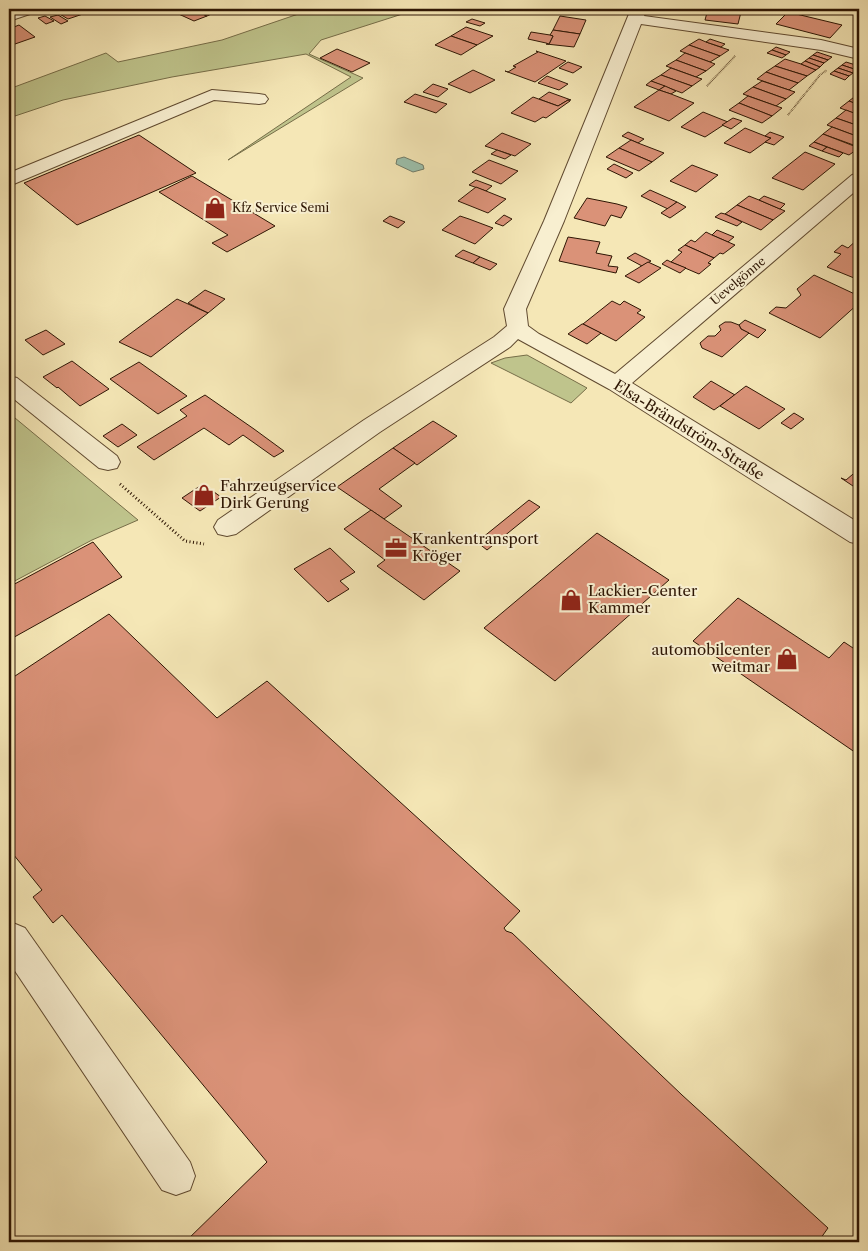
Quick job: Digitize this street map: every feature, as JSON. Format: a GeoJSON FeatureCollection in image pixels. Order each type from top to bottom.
{"type":"FeatureCollection","features":[{"type":"Feature","properties":{"kind":"street"},"geometry":{"type":"LineString","coordinates":[[9,16],[31,9]]}},
{"type":"Feature","properties":{"kind":"street"},"geometry":{"type":"LineString","coordinates":[[227,527],[372,426],[502,342],[518,328],[515,309],[557,212],[637,14],[755,36],[821,45],[854,53]]}},
{"type":"Feature","properties":{"kind":"street"},"geometry":{"type":"LineString","coordinates":[[9,180],[212,95],[259,99]]}},
{"type":"Feature","properties":{"kind":"street","name":"Uevelgönne"},"geometry":{"type":"LineString","coordinates":[[617,384],[859,179]]}},
{"type":"Feature","properties":{"kind":"street","name":"Elsa-Brändström-Straße"},"geometry":{"type":"LineString","coordinates":[[518,328],[531,339],[617,384],[859,535]]}},
{"type":"Feature","properties":{"kind":"street"},"geometry":{"type":"LineString","coordinates":[[9,383],[108,462]]}},
{"type":"Feature","properties":{"kind":"street"},"geometry":{"type":"LineString","coordinates":[[10,938],[176,1176]]}},
{"type":"Feature","properties":{"kind":"path"},"geometry":{"type":"LineString","coordinates":[[707,86],[755,36]]}},
{"type":"Feature","properties":{"kind":"path"},"geometry":{"type":"LineString","coordinates":[[788,115],[820,75],[854,53]]}},
{"type":"Feature","properties":{"kind":"path"},"geometry":{"type":"LineString","coordinates":[[108,462],[116,480],[185,541],[204,544]]}},
{"type":"Feature","properties":{"kind":"green space"},"geometry":{"type":"Polygon","coordinates":[[[313,9],[418,9],[321,40],[309,54],[363,78],[228,160],[351,77],[306,54],[172,77],[63,100],[9,118],[9,89],[106,53],[118,62],[222,40],[313,9]]]}},
{"type":"Feature","properties":{"kind":"green space"},"geometry":{"type":"Polygon","coordinates":[[[527,355],[587,388],[571,403],[491,363],[505,358],[527,355]]]}},
{"type":"Feature","properties":{"kind":"green space"},"geometry":{"type":"Polygon","coordinates":[[[9,413],[138,520],[92,540],[9,584],[9,413]]]}},
{"type":"Feature","properties":{"kind":"shaded area"},"geometry":{"type":"Polygon","coordinates":[[[404,157],[423,165],[424,169],[413,172],[396,164],[397,159],[404,157]]]}},
{"type":"Feature","properties":{"kind":"building"},"geometry":{"type":"Polygon","coordinates":[[[80,9],[86,13],[68,19],[53,10],[80,9]]]}},
{"type":"Feature","properties":{"kind":"building"},"geometry":{"type":"Polygon","coordinates":[[[192,9],[207,16],[194,21],[172,11],[192,9]]]}},
{"type":"Feature","properties":{"kind":"building"},"geometry":{"type":"Polygon","coordinates":[[[192,9],[217,9],[220,10],[207,16],[192,9]]]}},
{"type":"Feature","properties":{"kind":"building"},"geometry":{"type":"Polygon","coordinates":[[[527,9],[543,10],[541,14],[525,12],[527,9]]]}},
{"type":"Feature","properties":{"kind":"building"},"geometry":{"type":"Polygon","coordinates":[[[708,9],[741,12],[738,24],[705,20],[708,9]]]}},
{"type":"Feature","properties":{"kind":"building"},"geometry":{"type":"Polygon","coordinates":[[[730,9],[758,9],[757,14],[730,11],[730,9]]]}},
{"type":"Feature","properties":{"kind":"building"},"geometry":{"type":"Polygon","coordinates":[[[788,12],[842,25],[830,38],[776,24],[788,12]]]}},
{"type":"Feature","properties":{"kind":"building"},"geometry":{"type":"Polygon","coordinates":[[[58,15],[68,21],[61,24],[50,17],[58,15]]]}},
{"type":"Feature","properties":{"kind":"building"},"geometry":{"type":"Polygon","coordinates":[[[45,16],[54,21],[46,24],[38,18],[45,16]]]}},
{"type":"Feature","properties":{"kind":"building"},"geometry":{"type":"Polygon","coordinates":[[[560,16],[586,20],[580,34],[553,30],[560,16]]]}},
{"type":"Feature","properties":{"kind":"building"},"geometry":{"type":"Polygon","coordinates":[[[472,19],[485,23],[480,26],[466,22],[472,19]]]}},
{"type":"Feature","properties":{"kind":"building"},"geometry":{"type":"Polygon","coordinates":[[[19,25],[35,37],[15,44],[9,40],[9,29],[19,25]]]}},
{"type":"Feature","properties":{"kind":"building"},"geometry":{"type":"Polygon","coordinates":[[[466,27],[493,36],[477,45],[451,36],[466,27]]]}},
{"type":"Feature","properties":{"kind":"building"},"geometry":{"type":"Polygon","coordinates":[[[553,30],[580,34],[574,47],[546,44],[549,44],[553,36],[550,35],[553,30]]]}},
{"type":"Feature","properties":{"kind":"building"},"geometry":{"type":"Polygon","coordinates":[[[531,32],[553,36],[549,44],[528,39],[531,32]]]}},
{"type":"Feature","properties":{"kind":"building"},"geometry":{"type":"Polygon","coordinates":[[[451,36],[477,45],[461,55],[435,45],[451,36]]]}},
{"type":"Feature","properties":{"kind":"building"},"geometry":{"type":"Polygon","coordinates":[[[699,39],[729,50],[720,56],[689,45],[699,39]]]}},
{"type":"Feature","properties":{"kind":"building"},"geometry":{"type":"Polygon","coordinates":[[[710,39],[725,44],[721,47],[706,42],[710,39]]]}},
{"type":"Feature","properties":{"kind":"building"},"geometry":{"type":"Polygon","coordinates":[[[689,45],[720,56],[710,62],[680,51],[689,45]]]}},
{"type":"Feature","properties":{"kind":"building"},"geometry":{"type":"Polygon","coordinates":[[[776,47],[790,52],[786,55],[772,50],[776,47]]]}},
{"type":"Feature","properties":{"kind":"building"},"geometry":{"type":"Polygon","coordinates":[[[337,49],[370,63],[352,72],[320,58],[337,49]]]}},
{"type":"Feature","properties":{"kind":"building"},"geometry":{"type":"Polygon","coordinates":[[[772,50],[786,55],[782,58],[767,53],[772,50]]]}},
{"type":"Feature","properties":{"kind":"building"},"geometry":{"type":"Polygon","coordinates":[[[536,51],[566,61],[535,82],[505,71],[508,72],[516,67],[513,66],[538,52],[536,51]]]}},
{"type":"Feature","properties":{"kind":"building"},"geometry":{"type":"Polygon","coordinates":[[[817,52],[832,57],[828,60],[813,55],[817,52]]]}},
{"type":"Feature","properties":{"kind":"building"},"geometry":{"type":"Polygon","coordinates":[[[685,53],[715,64],[706,71],[676,60],[685,53]]]}},
{"type":"Feature","properties":{"kind":"building"},"geometry":{"type":"Polygon","coordinates":[[[813,55],[828,60],[824,63],[809,58],[813,55]]]}},
{"type":"Feature","properties":{"kind":"building"},"geometry":{"type":"Polygon","coordinates":[[[809,58],[824,63],[820,67],[805,61],[809,58]]]}},
{"type":"Feature","properties":{"kind":"building"},"geometry":{"type":"Polygon","coordinates":[[[785,59],[816,70],[807,76],[775,66],[785,59]]]}},
{"type":"Feature","properties":{"kind":"building"},"geometry":{"type":"Polygon","coordinates":[[[676,60],[706,71],[696,77],[666,66],[676,60]]]}},
{"type":"Feature","properties":{"kind":"building"},"geometry":{"type":"Polygon","coordinates":[[[805,61],[820,67],[816,70],[801,64],[805,61]]]}},
{"type":"Feature","properties":{"kind":"building"},"geometry":{"type":"Polygon","coordinates":[[[568,62],[582,67],[573,73],[559,68],[568,62]]]}},
{"type":"Feature","properties":{"kind":"building"},"geometry":{"type":"Polygon","coordinates":[[[846,62],[859,66],[859,68],[857,70],[842,65],[846,62]]]}},
{"type":"Feature","properties":{"kind":"building"},"geometry":{"type":"Polygon","coordinates":[[[842,65],[857,70],[853,73],[838,68],[842,65]]]}},
{"type":"Feature","properties":{"kind":"building"},"geometry":{"type":"Polygon","coordinates":[[[775,66],[807,76],[798,83],[766,72],[775,66]]]}},
{"type":"Feature","properties":{"kind":"building"},"geometry":{"type":"Polygon","coordinates":[[[671,68],[702,79],[692,86],[661,75],[671,68]]]}},
{"type":"Feature","properties":{"kind":"building"},"geometry":{"type":"Polygon","coordinates":[[[838,68],[853,73],[849,76],[834,71],[838,68]]]}},
{"type":"Feature","properties":{"kind":"building"},"geometry":{"type":"Polygon","coordinates":[[[473,70],[495,80],[470,93],[448,84],[473,70]]]}},
{"type":"Feature","properties":{"kind":"building"},"geometry":{"type":"Polygon","coordinates":[[[834,71],[849,76],[845,80],[830,74],[834,71]]]}},
{"type":"Feature","properties":{"kind":"building"},"geometry":{"type":"Polygon","coordinates":[[[766,72],[798,83],[789,90],[757,79],[766,72]]]}},
{"type":"Feature","properties":{"kind":"building"},"geometry":{"type":"Polygon","coordinates":[[[661,75],[692,86],[682,93],[651,81],[661,75]]]}},
{"type":"Feature","properties":{"kind":"building"},"geometry":{"type":"Polygon","coordinates":[[[547,76],[568,84],[559,90],[538,83],[547,76]]]}},
{"type":"Feature","properties":{"kind":"building"},"geometry":{"type":"Polygon","coordinates":[[[651,81],[665,86],[659,90],[646,85],[651,81]]]}},
{"type":"Feature","properties":{"kind":"building"},"geometry":{"type":"Polygon","coordinates":[[[762,81],[795,92],[786,99],[753,87],[762,81]]]}},
{"type":"Feature","properties":{"kind":"building"},"geometry":{"type":"Polygon","coordinates":[[[433,84],[448,89],[438,97],[423,92],[433,84]]]}},
{"type":"Feature","properties":{"kind":"building"},"geometry":{"type":"Polygon","coordinates":[[[665,86],[676,91],[671,94],[659,90],[665,86]]]}},
{"type":"Feature","properties":{"kind":"building"},"geometry":{"type":"Polygon","coordinates":[[[753,87],[786,99],[776,106],[743,94],[753,87]]]}},
{"type":"Feature","properties":{"kind":"building"},"geometry":{"type":"Polygon","coordinates":[[[659,90],[694,103],[669,121],[634,107],[659,90]]]}},
{"type":"Feature","properties":{"kind":"building"},"geometry":{"type":"Polygon","coordinates":[[[549,92],[571,100],[558,106],[539,99],[549,92]]]}},
{"type":"Feature","properties":{"kind":"building"},"geometry":{"type":"Polygon","coordinates":[[[415,94],[447,104],[436,113],[404,102],[415,94]]]}},
{"type":"Feature","properties":{"kind":"building"},"geometry":{"type":"Polygon","coordinates":[[[858,94],[859,105],[849,101],[858,94]]]}},
{"type":"Feature","properties":{"kind":"building"},"geometry":{"type":"Polygon","coordinates":[[[748,96],[782,108],[772,116],[739,103],[748,96]]]}},
{"type":"Feature","properties":{"kind":"building"},"geometry":{"type":"Polygon","coordinates":[[[533,97],[558,106],[568,100],[570,101],[546,118],[543,117],[535,122],[511,113],[533,97]]]}},
{"type":"Feature","properties":{"kind":"building"},"geometry":{"type":"Polygon","coordinates":[[[849,101],[859,105],[859,115],[840,108],[849,101]]]}},
{"type":"Feature","properties":{"kind":"building"},"geometry":{"type":"Polygon","coordinates":[[[739,103],[772,116],[762,123],[729,110],[739,103]]]}},
{"type":"Feature","properties":{"kind":"building"},"geometry":{"type":"Polygon","coordinates":[[[846,110],[859,115],[859,126],[836,118],[846,110]]]}},
{"type":"Feature","properties":{"kind":"building"},"geometry":{"type":"Polygon","coordinates":[[[703,112],[728,122],[705,137],[681,127],[703,112]]]}},
{"type":"Feature","properties":{"kind":"building"},"geometry":{"type":"Polygon","coordinates":[[[733,118],[742,121],[731,129],[722,125],[733,118]]]}},
{"type":"Feature","properties":{"kind":"building"},"geometry":{"type":"Polygon","coordinates":[[[836,118],[859,126],[859,137],[827,125],[836,118]]]}},
{"type":"Feature","properties":{"kind":"building"},"geometry":{"type":"Polygon","coordinates":[[[832,127],[859,137],[859,147],[823,134],[832,127]]]}},
{"type":"Feature","properties":{"kind":"building"},"geometry":{"type":"Polygon","coordinates":[[[745,128],[771,138],[750,153],[724,143],[745,128]]]}},
{"type":"Feature","properties":{"kind":"building"},"geometry":{"type":"Polygon","coordinates":[[[628,132],[644,139],[638,143],[622,136],[628,132]]]}},
{"type":"Feature","properties":{"kind":"building"},"geometry":{"type":"Polygon","coordinates":[[[770,132],[784,137],[774,145],[765,142],[771,138],[765,136],[770,132]]]}},
{"type":"Feature","properties":{"kind":"building"},"geometry":{"type":"Polygon","coordinates":[[[502,133],[531,144],[515,156],[485,146],[502,133]]]}},
{"type":"Feature","properties":{"kind":"building"},"geometry":{"type":"Polygon","coordinates":[[[823,134],[859,148],[849,155],[814,142],[823,134]]]}},
{"type":"Feature","properties":{"kind":"building"},"geometry":{"type":"Polygon","coordinates":[[[139,135],[196,173],[77,225],[24,183],[139,135]]]}},
{"type":"Feature","properties":{"kind":"building"},"geometry":{"type":"Polygon","coordinates":[[[631,140],[664,153],[652,162],[619,148],[631,140]]]}},
{"type":"Feature","properties":{"kind":"building"},"geometry":{"type":"Polygon","coordinates":[[[814,142],[827,147],[822,151],[809,146],[814,142]]]}},
{"type":"Feature","properties":{"kind":"building"},"geometry":{"type":"Polygon","coordinates":[[[827,147],[843,153],[839,157],[822,151],[827,147]]]}},
{"type":"Feature","properties":{"kind":"building"},"geometry":{"type":"Polygon","coordinates":[[[619,148],[652,162],[639,171],[606,157],[619,148]]]}},
{"type":"Feature","properties":{"kind":"building"},"geometry":{"type":"Polygon","coordinates":[[[497,150],[511,155],[505,159],[491,154],[497,150]]]}},
{"type":"Feature","properties":{"kind":"building"},"geometry":{"type":"Polygon","coordinates":[[[805,152],[835,164],[803,190],[772,178],[805,152]]]}},
{"type":"Feature","properties":{"kind":"building"},"geometry":{"type":"Polygon","coordinates":[[[489,160],[518,171],[501,184],[472,172],[489,160]]]}},
{"type":"Feature","properties":{"kind":"building"},"geometry":{"type":"Polygon","coordinates":[[[614,164],[633,173],[626,178],[607,169],[614,164]]]}},
{"type":"Feature","properties":{"kind":"building"},"geometry":{"type":"Polygon","coordinates":[[[692,165],[718,175],[696,192],[670,181],[692,165]]]}},
{"type":"Feature","properties":{"kind":"building"},"geometry":{"type":"Polygon","coordinates":[[[192,176],[275,226],[227,252],[212,243],[228,235],[159,192],[192,176]]]}},
{"type":"Feature","properties":{"kind":"building"},"geometry":{"type":"Polygon","coordinates":[[[476,180],[492,186],[486,191],[469,185],[476,180]]]}},
{"type":"Feature","properties":{"kind":"building"},"geometry":{"type":"Polygon","coordinates":[[[476,187],[506,199],[488,213],[458,201],[476,187]]]}},
{"type":"Feature","properties":{"kind":"building"},"geometry":{"type":"Polygon","coordinates":[[[650,190],[677,202],[668,209],[641,196],[650,190]]]}},
{"type":"Feature","properties":{"kind":"building"},"geometry":{"type":"Polygon","coordinates":[[[749,196],[785,211],[773,220],[737,205],[749,196]]]}},
{"type":"Feature","properties":{"kind":"building"},"geometry":{"type":"Polygon","coordinates":[[[764,196],[785,204],[780,209],[759,200],[764,196]]]}},
{"type":"Feature","properties":{"kind":"building"},"geometry":{"type":"Polygon","coordinates":[[[587,198],[627,207],[621,218],[611,215],[605,226],[574,218],[587,198]]]}},
{"type":"Feature","properties":{"kind":"building"},"geometry":{"type":"Polygon","coordinates":[[[677,202],[686,207],[670,218],[661,213],[677,202]]]}},
{"type":"Feature","properties":{"kind":"building"},"geometry":{"type":"Polygon","coordinates":[[[737,205],[773,220],[761,230],[725,214],[737,205]]]}},
{"type":"Feature","properties":{"kind":"building"},"geometry":{"type":"Polygon","coordinates":[[[721,213],[742,222],[737,226],[715,217],[721,213]]]}},
{"type":"Feature","properties":{"kind":"building"},"geometry":{"type":"Polygon","coordinates":[[[504,215],[512,219],[503,226],[495,223],[504,215]]]}},
{"type":"Feature","properties":{"kind":"building"},"geometry":{"type":"Polygon","coordinates":[[[390,216],[405,222],[398,228],[383,221],[390,216]]]}},
{"type":"Feature","properties":{"kind":"building"},"geometry":{"type":"Polygon","coordinates":[[[460,216],[493,228],[475,244],[442,230],[460,216]]]}},
{"type":"Feature","properties":{"kind":"building"},"geometry":{"type":"Polygon","coordinates":[[[717,230],[734,237],[728,242],[712,235],[717,230]]]}},
{"type":"Feature","properties":{"kind":"building"},"geometry":{"type":"Polygon","coordinates":[[[706,232],[735,245],[714,258],[685,245],[691,240],[695,242],[706,232]]]}},
{"type":"Feature","properties":{"kind":"building"},"geometry":{"type":"Polygon","coordinates":[[[568,237],[600,242],[596,253],[612,256],[608,266],[618,267],[616,273],[559,261],[568,237]]]}},
{"type":"Feature","properties":{"kind":"building"},"geometry":{"type":"Polygon","coordinates":[[[859,238],[859,280],[827,267],[841,254],[834,252],[842,245],[848,248],[859,238]]]}},
{"type":"Feature","properties":{"kind":"building"},"geometry":{"type":"Polygon","coordinates":[[[685,245],[714,258],[708,263],[711,264],[699,274],[671,262],[682,252],[678,250],[685,245]]]}},
{"type":"Feature","properties":{"kind":"building"},"geometry":{"type":"Polygon","coordinates":[[[463,250],[480,257],[473,263],[455,256],[463,250]]]}},
{"type":"Feature","properties":{"kind":"building"},"geometry":{"type":"Polygon","coordinates":[[[635,253],[651,261],[642,266],[627,258],[635,253]]]}},
{"type":"Feature","properties":{"kind":"building"},"geometry":{"type":"Polygon","coordinates":[[[480,257],[497,264],[490,270],[473,263],[480,257]]]}},
{"type":"Feature","properties":{"kind":"building"},"geometry":{"type":"Polygon","coordinates":[[[667,260],[686,268],[680,273],[662,264],[667,260]]]}},
{"type":"Feature","properties":{"kind":"building"},"geometry":{"type":"Polygon","coordinates":[[[648,262],[661,268],[639,283],[625,276],[648,262]]]}},
{"type":"Feature","properties":{"kind":"building"},"geometry":{"type":"Polygon","coordinates":[[[814,275],[859,296],[859,303],[820,338],[769,313],[776,307],[786,308],[801,295],[797,289],[814,275]]]}},
{"type":"Feature","properties":{"kind":"building"},"geometry":{"type":"Polygon","coordinates":[[[205,290],[225,299],[208,313],[188,303],[205,290]]]}},
{"type":"Feature","properties":{"kind":"building"},"geometry":{"type":"Polygon","coordinates":[[[177,299],[208,313],[151,357],[119,342],[177,299]]]}},
{"type":"Feature","properties":{"kind":"building"},"geometry":{"type":"Polygon","coordinates":[[[612,301],[620,305],[624,301],[641,310],[637,313],[645,317],[616,341],[583,324],[612,301]]]}},
{"type":"Feature","properties":{"kind":"building"},"geometry":{"type":"Polygon","coordinates":[[[745,320],[766,330],[758,338],[741,329],[739,325],[745,320]]]}},
{"type":"Feature","properties":{"kind":"building"},"geometry":{"type":"Polygon","coordinates":[[[725,322],[739,325],[741,329],[749,333],[722,357],[702,348],[700,343],[708,336],[715,336],[721,330],[719,326],[725,322]]]}},
{"type":"Feature","properties":{"kind":"building"},"geometry":{"type":"Polygon","coordinates":[[[582,324],[601,333],[587,344],[568,334],[582,324]]]}},
{"type":"Feature","properties":{"kind":"building"},"geometry":{"type":"Polygon","coordinates":[[[46,330],[65,344],[43,355],[25,340],[46,330]]]}},
{"type":"Feature","properties":{"kind":"building"},"geometry":{"type":"Polygon","coordinates":[[[72,361],[109,389],[80,406],[43,377],[72,361]]]}},
{"type":"Feature","properties":{"kind":"building"},"geometry":{"type":"Polygon","coordinates":[[[139,362],[187,396],[158,414],[110,379],[139,362]]]}},
{"type":"Feature","properties":{"kind":"building"},"geometry":{"type":"Polygon","coordinates":[[[711,381],[735,395],[714,410],[693,397],[711,381]]]}},
{"type":"Feature","properties":{"kind":"building"},"geometry":{"type":"Polygon","coordinates":[[[746,386],[785,409],[759,429],[720,406],[746,386]]]}},
{"type":"Feature","properties":{"kind":"building"},"geometry":{"type":"Polygon","coordinates":[[[205,395],[284,451],[274,457],[243,435],[229,445],[204,428],[154,460],[137,447],[187,416],[180,410],[205,395]]]}},
{"type":"Feature","properties":{"kind":"building"},"geometry":{"type":"Polygon","coordinates":[[[794,413],[804,419],[791,429],[781,423],[794,413]]]}},
{"type":"Feature","properties":{"kind":"building"},"geometry":{"type":"Polygon","coordinates":[[[433,421],[457,436],[417,465],[393,448],[433,421]]]}},
{"type":"Feature","properties":{"kind":"building"},"geometry":{"type":"Polygon","coordinates":[[[122,424],[137,435],[118,447],[103,436],[122,424]]]}},
{"type":"Feature","properties":{"kind":"building"},"geometry":{"type":"Polygon","coordinates":[[[393,448],[415,463],[379,489],[402,506],[384,519],[337,487],[393,448]]]}},
{"type":"Feature","properties":{"kind":"building"},"geometry":{"type":"Polygon","coordinates":[[[859,469],[859,490],[841,478],[846,480],[859,469]]]}},
{"type":"Feature","properties":{"kind":"building"},"geometry":{"type":"Polygon","coordinates":[[[203,484],[221,497],[200,511],[182,498],[203,484]]]}},
{"type":"Feature","properties":{"kind":"building"},"geometry":{"type":"Polygon","coordinates":[[[529,500],[540,507],[487,550],[477,542],[529,500]]]}},
{"type":"Feature","properties":{"kind":"building"},"geometry":{"type":"Polygon","coordinates":[[[371,510],[460,571],[424,600],[377,566],[385,560],[344,529],[371,510]]]}},
{"type":"Feature","properties":{"kind":"building"},"geometry":{"type":"Polygon","coordinates":[[[597,533],[669,580],[555,681],[484,628],[597,533]]]}},
{"type":"Feature","properties":{"kind":"building"},"geometry":{"type":"Polygon","coordinates":[[[93,542],[122,577],[9,640],[9,587],[93,542]]]}},
{"type":"Feature","properties":{"kind":"building"},"geometry":{"type":"Polygon","coordinates":[[[330,548],[355,572],[340,581],[349,589],[328,602],[294,569],[330,548]]]}},
{"type":"Feature","properties":{"kind":"building"},"geometry":{"type":"Polygon","coordinates":[[[738,598],[829,658],[844,642],[859,652],[859,755],[693,641],[738,598]]]}},
{"type":"Feature","properties":{"kind":"building"},"geometry":{"type":"Polygon","coordinates":[[[109,614],[217,718],[267,681],[520,911],[504,928],[506,931],[512,933],[682,1095],[828,1228],[818,1242],[185,1242],[267,1162],[62,915],[53,923],[33,897],[42,890],[9,849],[9,680],[109,614]]]}},
{"type":"Feature","properties":{"kind":"place","name":"Kfz Service Semi"},"geometry":{"type":"Point","coordinates":[215,208]}},
{"type":"Feature","properties":{"kind":"place","name":"Fahrzeugservice Dirk Gerung"},"geometry":{"type":"Point","coordinates":[204,495]}},
{"type":"Feature","properties":{"kind":"place","name":"Krankentransport Kröger"},"geometry":{"type":"Point","coordinates":[396,548]}},
{"type":"Feature","properties":{"kind":"place","name":"Lackier-Center Kammer"},"geometry":{"type":"Point","coordinates":[571,600]}},
{"type":"Feature","properties":{"kind":"place","name":"automobilcenter weitmar"},"geometry":{"type":"Point","coordinates":[787,659]}}]}
